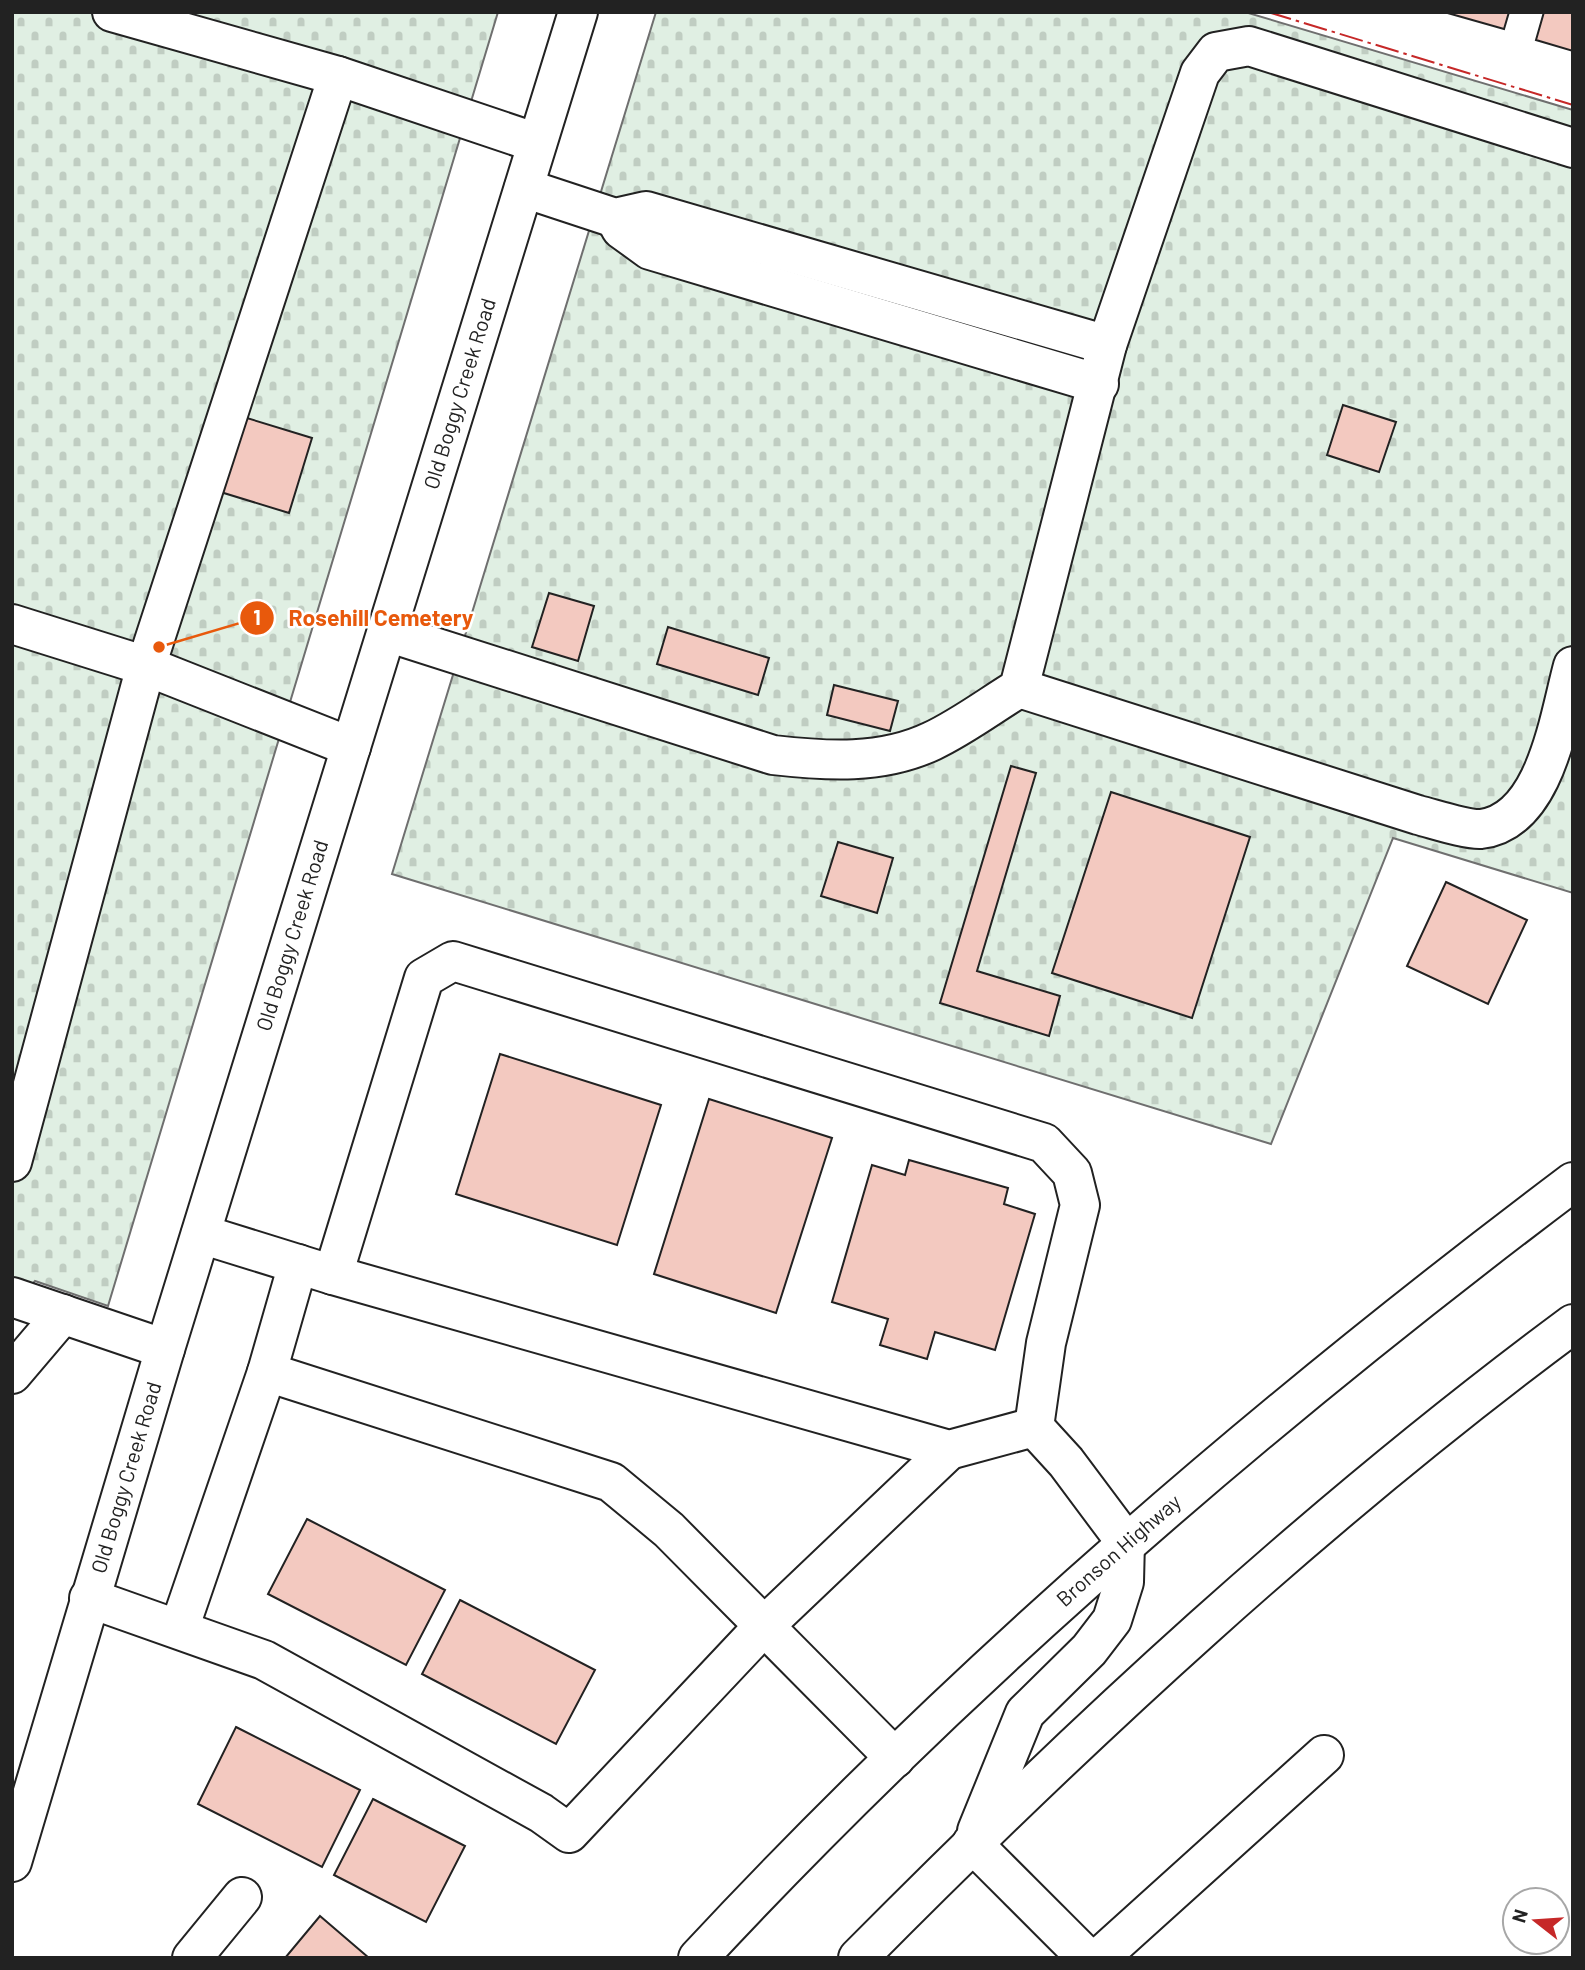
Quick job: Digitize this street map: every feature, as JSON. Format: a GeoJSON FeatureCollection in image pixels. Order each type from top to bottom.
{"type":"FeatureCollection","features":[{"type":"Feature","properties":{"kind":"main road"},"geometry":{"type":"LineString","coordinates":[[112,12],[338,76],[537,143]]}},
{"type":"Feature","properties":{"kind":"main road","name":"Old Boggy Creek Road"},"geometry":{"type":"LineString","coordinates":[[12,1863],[165,1349],[578,12]]}},
{"type":"Feature","properties":{"kind":"main road"},"geometry":{"type":"LineString","coordinates":[[387,632],[773,755],[827,761],[891,755],[932,741],[1019,688],[1107,345],[1200,73],[1216,52],[1249,46],[1573,148]]}},
{"type":"Feature","properties":{"kind":"main road"},"geometry":{"type":"LineString","coordinates":[[12,1161],[146,666],[338,76]]}},
{"type":"Feature","properties":{"kind":"main road"},"geometry":{"type":"LineString","coordinates":[[524,188],[615,218],[646,211],[1107,345]]}},
{"type":"Feature","properties":{"kind":"main road"},"geometry":{"type":"LineString","coordinates":[[615,218],[621,229],[650,250],[1099,384]]}},
{"type":"Feature","properties":{"kind":"main road"},"geometry":{"type":"LineString","coordinates":[[12,624],[146,666],[351,747]]}},
{"type":"Feature","properties":{"kind":"main road"},"geometry":{"type":"LineString","coordinates":[[1019,688],[1418,815],[1481,829],[1516,814],[1541,780],[1573,666]]}},
{"type":"Feature","properties":{"kind":"main road"},"geometry":{"type":"LineString","coordinates":[[179,1629],[267,1372],[316,1270],[424,978],[453,961],[1044,1143],[1072,1173],[1080,1205],[1046,1343],[1034,1427]]}},
{"type":"Feature","properties":{"kind":"main road","name":"Bronson Highway"},"geometry":{"type":"LineString","coordinates":[[698,1958],[895,1758],[1125,1541],[1313,1383],[1573,1182]]}},
{"type":"Feature","properties":{"kind":"main road"},"geometry":{"type":"LineString","coordinates":[[201,1234],[316,1270],[949,1450]]}},
{"type":"Feature","properties":{"kind":"main road"},"geometry":{"type":"LineString","coordinates":[[12,1297],[165,1349]]}},
{"type":"Feature","properties":{"kind":"main road"},"geometry":{"type":"LineString","coordinates":[[12,1374],[63,1314]]}},
{"type":"Feature","properties":{"kind":"main road"},"geometry":{"type":"LineString","coordinates":[[858,1958],[972,1843],[1192,1636],[1375,1481],[1573,1324]]}},
{"type":"Feature","properties":{"kind":"main road"},"geometry":{"type":"LineString","coordinates":[[267,1372],[611,1482],[669,1530],[762,1627],[895,1758]]}},
{"type":"Feature","properties":{"kind":"main road"},"geometry":{"type":"LineString","coordinates":[[972,1843],[1025,1713],[1089,1650],[1112,1620],[1124,1583],[1125,1541],[1066,1462],[1034,1427]]}},
{"type":"Feature","properties":{"kind":"main road"},"geometry":{"type":"LineString","coordinates":[[89,1598],[264,1660],[541,1813],[569,1833],[762,1627],[949,1450],[1034,1427]]}},
{"type":"Feature","properties":{"kind":"main road"},"geometry":{"type":"LineString","coordinates":[[1099,1958],[1324,1755]]}},
{"type":"Feature","properties":{"kind":"main road"},"geometry":{"type":"LineString","coordinates":[[972,1843],[1087,1958]]}},
{"type":"Feature","properties":{"kind":"main road"},"geometry":{"type":"LineString","coordinates":[[192,1958],[242,1897]]}},
{"type":"Feature","properties":{"kind":"green space"},"geometry":{"type":"Polygon","coordinates":[[[12,12],[498,12],[108,1306],[35,1281],[12,1307],[12,12]]]}},
{"type":"Feature","properties":{"kind":"green space"},"geometry":{"type":"Polygon","coordinates":[[[656,12],[1245,12],[1573,110],[1573,893],[1393,838],[1271,1144],[392,874],[656,12]]]}},
{"type":"Feature","properties":{"kind":"building"},"geometry":{"type":"Polygon","coordinates":[[[1444,12],[1509,12],[1504,29],[1444,12]]]}},
{"type":"Feature","properties":{"kind":"building"},"geometry":{"type":"Polygon","coordinates":[[[1544,12],[1573,12],[1573,51],[1536,40],[1544,12]]]}},
{"type":"Feature","properties":{"kind":"building"},"geometry":{"type":"Polygon","coordinates":[[[1343,405],[1396,422],[1379,472],[1327,455],[1343,405]]]}},
{"type":"Feature","properties":{"kind":"building"},"geometry":{"type":"Polygon","coordinates":[[[237,415],[312,438],[289,513],[214,490],[237,415]]]}},
{"type":"Feature","properties":{"kind":"building"},"geometry":{"type":"Polygon","coordinates":[[[549,593],[594,606],[578,661],[532,647],[549,593]]]}},
{"type":"Feature","properties":{"kind":"building"},"geometry":{"type":"Polygon","coordinates":[[[668,627],[769,658],[758,695],[657,664],[668,627]]]}},
{"type":"Feature","properties":{"kind":"building"},"geometry":{"type":"Polygon","coordinates":[[[834,685],[898,701],[890,731],[827,715],[834,685]]]}},
{"type":"Feature","properties":{"kind":"building"},"geometry":{"type":"Polygon","coordinates":[[[1011,766],[1036,773],[977,971],[1060,996],[1049,1036],[940,1003],[1011,766]]]}},
{"type":"Feature","properties":{"kind":"building"},"geometry":{"type":"Polygon","coordinates":[[[1111,792],[1250,837],[1192,1018],[1052,973],[1111,792]]]}},
{"type":"Feature","properties":{"kind":"building"},"geometry":{"type":"Polygon","coordinates":[[[838,842],[893,858],[877,913],[821,896],[838,842]]]}},
{"type":"Feature","properties":{"kind":"building"},"geometry":{"type":"Polygon","coordinates":[[[1446,882],[1527,920],[1488,1004],[1407,966],[1446,882]]]}},
{"type":"Feature","properties":{"kind":"building"},"geometry":{"type":"Polygon","coordinates":[[[500,1054],[661,1105],[617,1245],[456,1194],[500,1054]]]}},
{"type":"Feature","properties":{"kind":"building"},"geometry":{"type":"Polygon","coordinates":[[[709,1099],[832,1138],[776,1313],[654,1274],[709,1099]]]}},
{"type":"Feature","properties":{"kind":"building"},"geometry":{"type":"Polygon","coordinates":[[[909,1160],[1008,1188],[1004,1204],[1035,1214],[995,1350],[935,1332],[927,1359],[880,1345],[888,1319],[832,1302],[872,1165],[905,1175],[909,1160]]]}},
{"type":"Feature","properties":{"kind":"building"},"geometry":{"type":"Polygon","coordinates":[[[307,1519],[445,1590],[406,1665],[268,1594],[307,1519]]]}},
{"type":"Feature","properties":{"kind":"building"},"geometry":{"type":"Polygon","coordinates":[[[460,1600],[595,1670],[556,1744],[422,1674],[460,1600]]]}},
{"type":"Feature","properties":{"kind":"building"},"geometry":{"type":"Polygon","coordinates":[[[236,1727],[360,1790],[322,1867],[198,1804],[236,1727]]]}},
{"type":"Feature","properties":{"kind":"building"},"geometry":{"type":"Polygon","coordinates":[[[373,1799],[465,1846],[426,1922],[334,1875],[373,1799]]]}},
{"type":"Feature","properties":{"kind":"building"},"geometry":{"type":"Polygon","coordinates":[[[320,1916],[369,1958],[285,1958],[320,1916]]]}},
{"type":"Feature","properties":{"kind":"power"},"geometry":{"type":"LineString","coordinates":[[1268,12],[1573,105]]}},
{"type":"Feature","properties":{"kind":"place","name":"Rosehill Cemetery"},"geometry":{"type":"Point","coordinates":[159,647]}}]}
